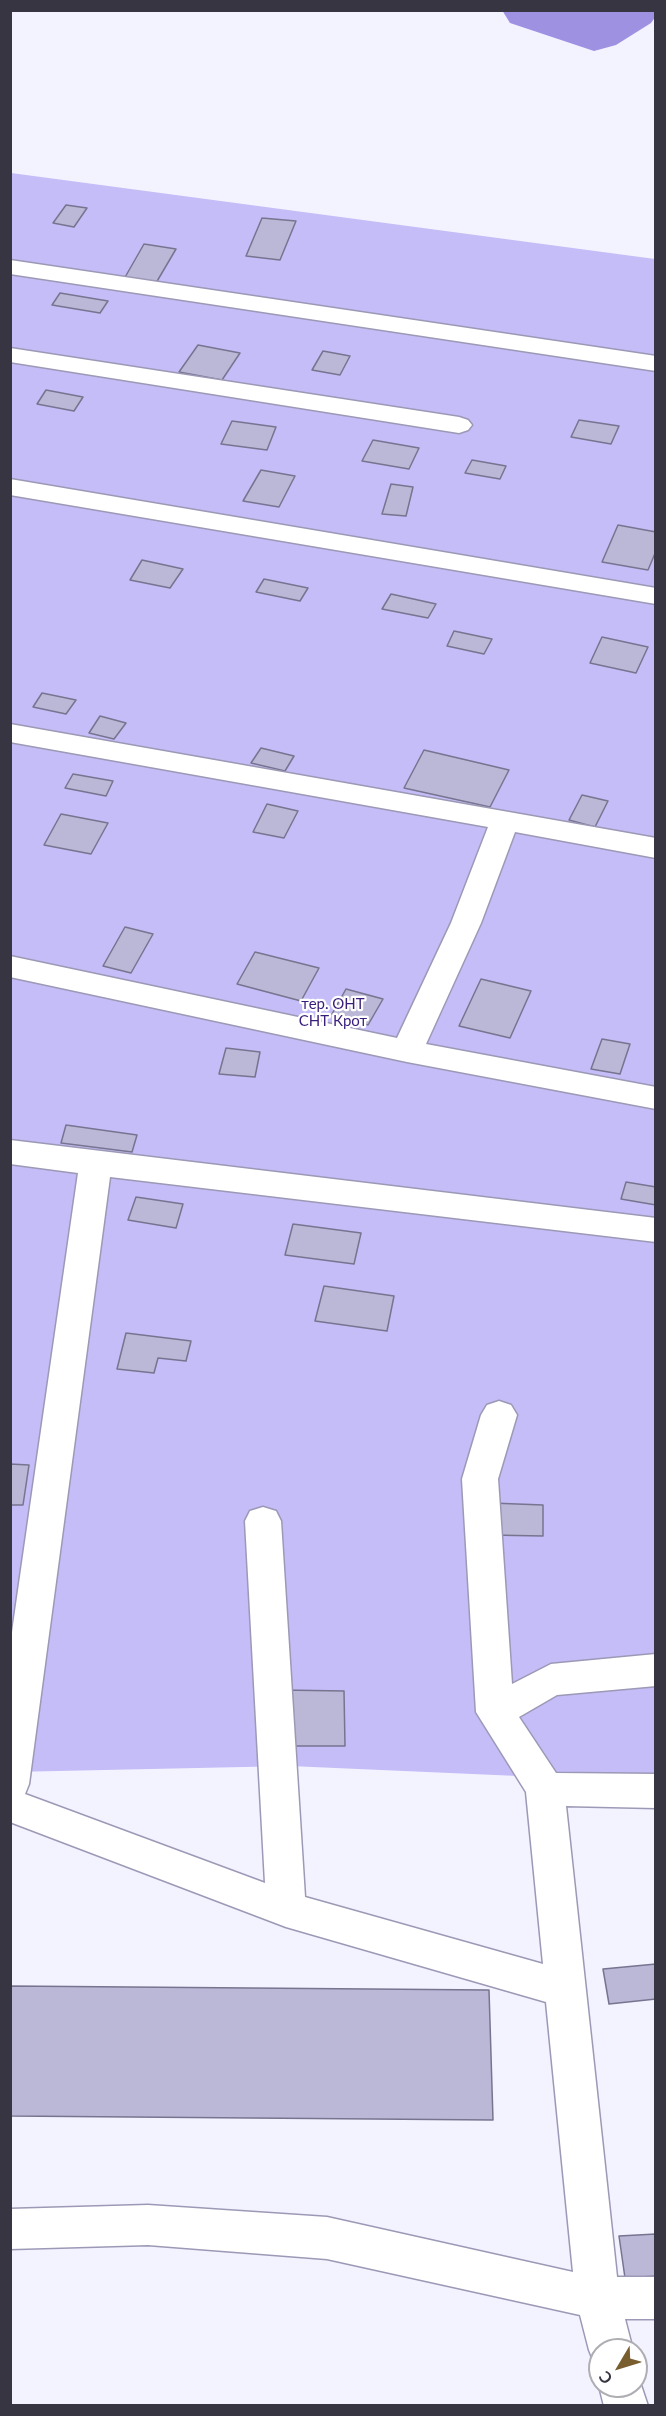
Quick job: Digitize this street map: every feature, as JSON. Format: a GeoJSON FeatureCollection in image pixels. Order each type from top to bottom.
{"type":"FeatureCollection","features":[{"type":"Feature","properties":{"kind":"street"},"geometry":{"type":"LineString","coordinates":[[10,267],[656,364]]}},
{"type":"Feature","properties":{"kind":"street"},"geometry":{"type":"LineString","coordinates":[[10,354],[459,425]]}},
{"type":"Feature","properties":{"kind":"street"},"geometry":{"type":"LineString","coordinates":[[10,487],[656,596]]}},
{"type":"Feature","properties":{"kind":"street"},"geometry":{"type":"LineString","coordinates":[[10,733],[656,848]]}},
{"type":"Feature","properties":{"kind":"street"},"geometry":{"type":"LineString","coordinates":[[407,1051],[466,923],[505,820]]}},
{"type":"Feature","properties":{"kind":"street"},"geometry":{"type":"LineString","coordinates":[[10,966],[407,1051],[656,1098]]}},
{"type":"Feature","properties":{"kind":"street"},"geometry":{"type":"LineString","coordinates":[[10,1152],[656,1230]]}},
{"type":"Feature","properties":{"kind":"street"},"geometry":{"type":"LineString","coordinates":[[10,1784],[96,1164]]}},
{"type":"Feature","properties":{"kind":"street"},"geometry":{"type":"LineString","coordinates":[[499,1415],[480,1479],[495,1712],[545,1789],[597,2298],[608,2338]]}},
{"type":"Feature","properties":{"kind":"street"},"geometry":{"type":"LineString","coordinates":[[263,1521],[286,1909]]}},
{"type":"Feature","properties":{"kind":"street"},"geometry":{"type":"LineString","coordinates":[[495,1712],[551,1680],[656,1670]]}},
{"type":"Feature","properties":{"kind":"street"},"geometry":{"type":"LineString","coordinates":[[545,1789],[656,1791]]}},
{"type":"Feature","properties":{"kind":"street"},"geometry":{"type":"LineString","coordinates":[[10,1805],[286,1909],[566,1989]]}},
{"type":"Feature","properties":{"kind":"street"},"geometry":{"type":"LineString","coordinates":[[10,2229],[148,2225],[327,2238],[597,2298],[656,2298]]}},
{"type":"Feature","properties":{"kind":"green space","name":"тер. ОНТ СНТ Крот"},"geometry":{"type":"Polygon","coordinates":[[[11,173],[655,259],[655,1782],[290,1766],[11,1772],[11,173]]]}},
{"type":"Feature","properties":{"kind":"building"},"geometry":{"type":"Polygon","coordinates":[[[66,205],[87,208],[74,227],[53,223],[66,205]]]}},
{"type":"Feature","properties":{"kind":"building"},"geometry":{"type":"Polygon","coordinates":[[[262,218],[296,221],[280,260],[246,256],[262,218]]]}},
{"type":"Feature","properties":{"kind":"building"},"geometry":{"type":"Polygon","coordinates":[[[144,244],[176,249],[156,283],[124,279],[144,244]]]}},
{"type":"Feature","properties":{"kind":"building"},"geometry":{"type":"Polygon","coordinates":[[[60,293],[108,301],[100,313],[52,305],[60,293]]]}},
{"type":"Feature","properties":{"kind":"building"},"geometry":{"type":"Polygon","coordinates":[[[198,345],[240,353],[222,380],[179,372],[198,345]]]}},
{"type":"Feature","properties":{"kind":"building"},"geometry":{"type":"Polygon","coordinates":[[[323,351],[350,356],[340,375],[312,370],[323,351]]]}},
{"type":"Feature","properties":{"kind":"building"},"geometry":{"type":"Polygon","coordinates":[[[46,390],[83,397],[74,411],[37,404],[46,390]]]}},
{"type":"Feature","properties":{"kind":"building"},"geometry":{"type":"Polygon","coordinates":[[[579,420],[619,426],[611,444],[571,437],[579,420]]]}},
{"type":"Feature","properties":{"kind":"building"},"geometry":{"type":"Polygon","coordinates":[[[232,421],[276,427],[267,450],[221,444],[232,421]]]}},
{"type":"Feature","properties":{"kind":"building"},"geometry":{"type":"Polygon","coordinates":[[[373,440],[419,448],[409,469],[362,461],[373,440]]]}},
{"type":"Feature","properties":{"kind":"building"},"geometry":{"type":"Polygon","coordinates":[[[472,460],[506,466],[500,479],[465,473],[472,460]]]}},
{"type":"Feature","properties":{"kind":"building"},"geometry":{"type":"Polygon","coordinates":[[[261,470],[295,476],[279,507],[243,501],[261,470]]]}},
{"type":"Feature","properties":{"kind":"building"},"geometry":{"type":"Polygon","coordinates":[[[391,484],[413,487],[406,516],[382,514],[391,484]]]}},
{"type":"Feature","properties":{"kind":"building"},"geometry":{"type":"Polygon","coordinates":[[[618,525],[656,532],[656,551],[648,570],[602,562],[618,525]]]}},
{"type":"Feature","properties":{"kind":"building"},"geometry":{"type":"Polygon","coordinates":[[[142,560],[183,569],[170,588],[130,580],[142,560]]]}},
{"type":"Feature","properties":{"kind":"building"},"geometry":{"type":"Polygon","coordinates":[[[264,579],[308,588],[300,601],[256,592],[264,579]]]}},
{"type":"Feature","properties":{"kind":"building"},"geometry":{"type":"Polygon","coordinates":[[[391,594],[436,604],[428,618],[382,609],[391,594]]]}},
{"type":"Feature","properties":{"kind":"building"},"geometry":{"type":"Polygon","coordinates":[[[454,631],[492,639],[484,654],[447,646],[454,631]]]}},
{"type":"Feature","properties":{"kind":"building"},"geometry":{"type":"Polygon","coordinates":[[[602,637],[648,647],[636,673],[590,663],[602,637]]]}},
{"type":"Feature","properties":{"kind":"building"},"geometry":{"type":"Polygon","coordinates":[[[42,693],[76,700],[66,714],[33,707],[42,693]]]}},
{"type":"Feature","properties":{"kind":"building"},"geometry":{"type":"Polygon","coordinates":[[[100,716],[126,723],[114,739],[89,733],[100,716]]]}},
{"type":"Feature","properties":{"kind":"building"},"geometry":{"type":"Polygon","coordinates":[[[261,748],[294,756],[285,771],[251,763],[261,748]]]}},
{"type":"Feature","properties":{"kind":"building"},"geometry":{"type":"Polygon","coordinates":[[[424,750],[509,770],[490,807],[404,788],[424,750]]]}},
{"type":"Feature","properties":{"kind":"building"},"geometry":{"type":"Polygon","coordinates":[[[73,774],[113,781],[106,796],[65,788],[73,774]]]}},
{"type":"Feature","properties":{"kind":"building"},"geometry":{"type":"Polygon","coordinates":[[[582,795],[608,801],[595,827],[569,820],[582,795]]]}},
{"type":"Feature","properties":{"kind":"building"},"geometry":{"type":"Polygon","coordinates":[[[267,804],[298,811],[284,838],[253,832],[267,804]]]}},
{"type":"Feature","properties":{"kind":"building"},"geometry":{"type":"Polygon","coordinates":[[[61,814],[108,823],[91,854],[44,845],[61,814]]]}},
{"type":"Feature","properties":{"kind":"building"},"geometry":{"type":"Polygon","coordinates":[[[125,927],[153,934],[131,973],[103,966],[125,927]]]}},
{"type":"Feature","properties":{"kind":"building"},"geometry":{"type":"Polygon","coordinates":[[[255,952],[319,968],[301,1001],[237,984],[255,952]]]}},
{"type":"Feature","properties":{"kind":"building"},"geometry":{"type":"Polygon","coordinates":[[[481,979],[531,991],[510,1038],[459,1026],[481,979]]]}},
{"type":"Feature","properties":{"kind":"building"},"geometry":{"type":"Polygon","coordinates":[[[346,989],[383,999],[368,1025],[332,1014],[346,989]]]}},
{"type":"Feature","properties":{"kind":"building"},"geometry":{"type":"Polygon","coordinates":[[[602,1039],[630,1044],[620,1074],[591,1069],[602,1039]]]}},
{"type":"Feature","properties":{"kind":"building"},"geometry":{"type":"Polygon","coordinates":[[[226,1048],[260,1052],[255,1077],[219,1074],[226,1048]]]}},
{"type":"Feature","properties":{"kind":"building"},"geometry":{"type":"Polygon","coordinates":[[[66,1125],[137,1135],[132,1152],[61,1143],[66,1125]]]}},
{"type":"Feature","properties":{"kind":"building"},"geometry":{"type":"Polygon","coordinates":[[[626,1182],[656,1187],[656,1205],[621,1199],[626,1182]]]}},
{"type":"Feature","properties":{"kind":"building"},"geometry":{"type":"Polygon","coordinates":[[[136,1197],[183,1204],[176,1228],[128,1220],[136,1197]]]}},
{"type":"Feature","properties":{"kind":"building"},"geometry":{"type":"Polygon","coordinates":[[[293,1224],[361,1233],[354,1264],[285,1255],[293,1224]]]}},
{"type":"Feature","properties":{"kind":"building"},"geometry":{"type":"Polygon","coordinates":[[[324,1286],[394,1296],[387,1331],[315,1321],[324,1286]]]}},
{"type":"Feature","properties":{"kind":"building"},"geometry":{"type":"Polygon","coordinates":[[[126,1333],[191,1341],[186,1361],[158,1358],[154,1373],[117,1369],[126,1333]]]}},
{"type":"Feature","properties":{"kind":"building"},"geometry":{"type":"Polygon","coordinates":[[[10,1464],[29,1465],[23,1505],[10,1505],[10,1464]]]}},
{"type":"Feature","properties":{"kind":"building"},"geometry":{"type":"Polygon","coordinates":[[[491,1503],[543,1505],[543,1536],[490,1535],[491,1503]]]}},
{"type":"Feature","properties":{"kind":"building"},"geometry":{"type":"Polygon","coordinates":[[[282,1690],[344,1691],[345,1746],[281,1746],[282,1690]]]}},
{"type":"Feature","properties":{"kind":"building"},"geometry":{"type":"Polygon","coordinates":[[[656,1964],[656,1999],[609,2004],[603,1969],[656,1964]]]}},
{"type":"Feature","properties":{"kind":"building"},"geometry":{"type":"Polygon","coordinates":[[[10,1986],[489,1990],[493,2120],[10,2116],[10,1986]]]}},
{"type":"Feature","properties":{"kind":"building"},"geometry":{"type":"Polygon","coordinates":[[[656,2234],[656,2276],[625,2278],[619,2236],[656,2234]]]}},
{"type":"Feature","properties":{"kind":"waterway"},"geometry":{"type":"LineString","coordinates":[[532,10],[594,32],[629,10]]}}]}
